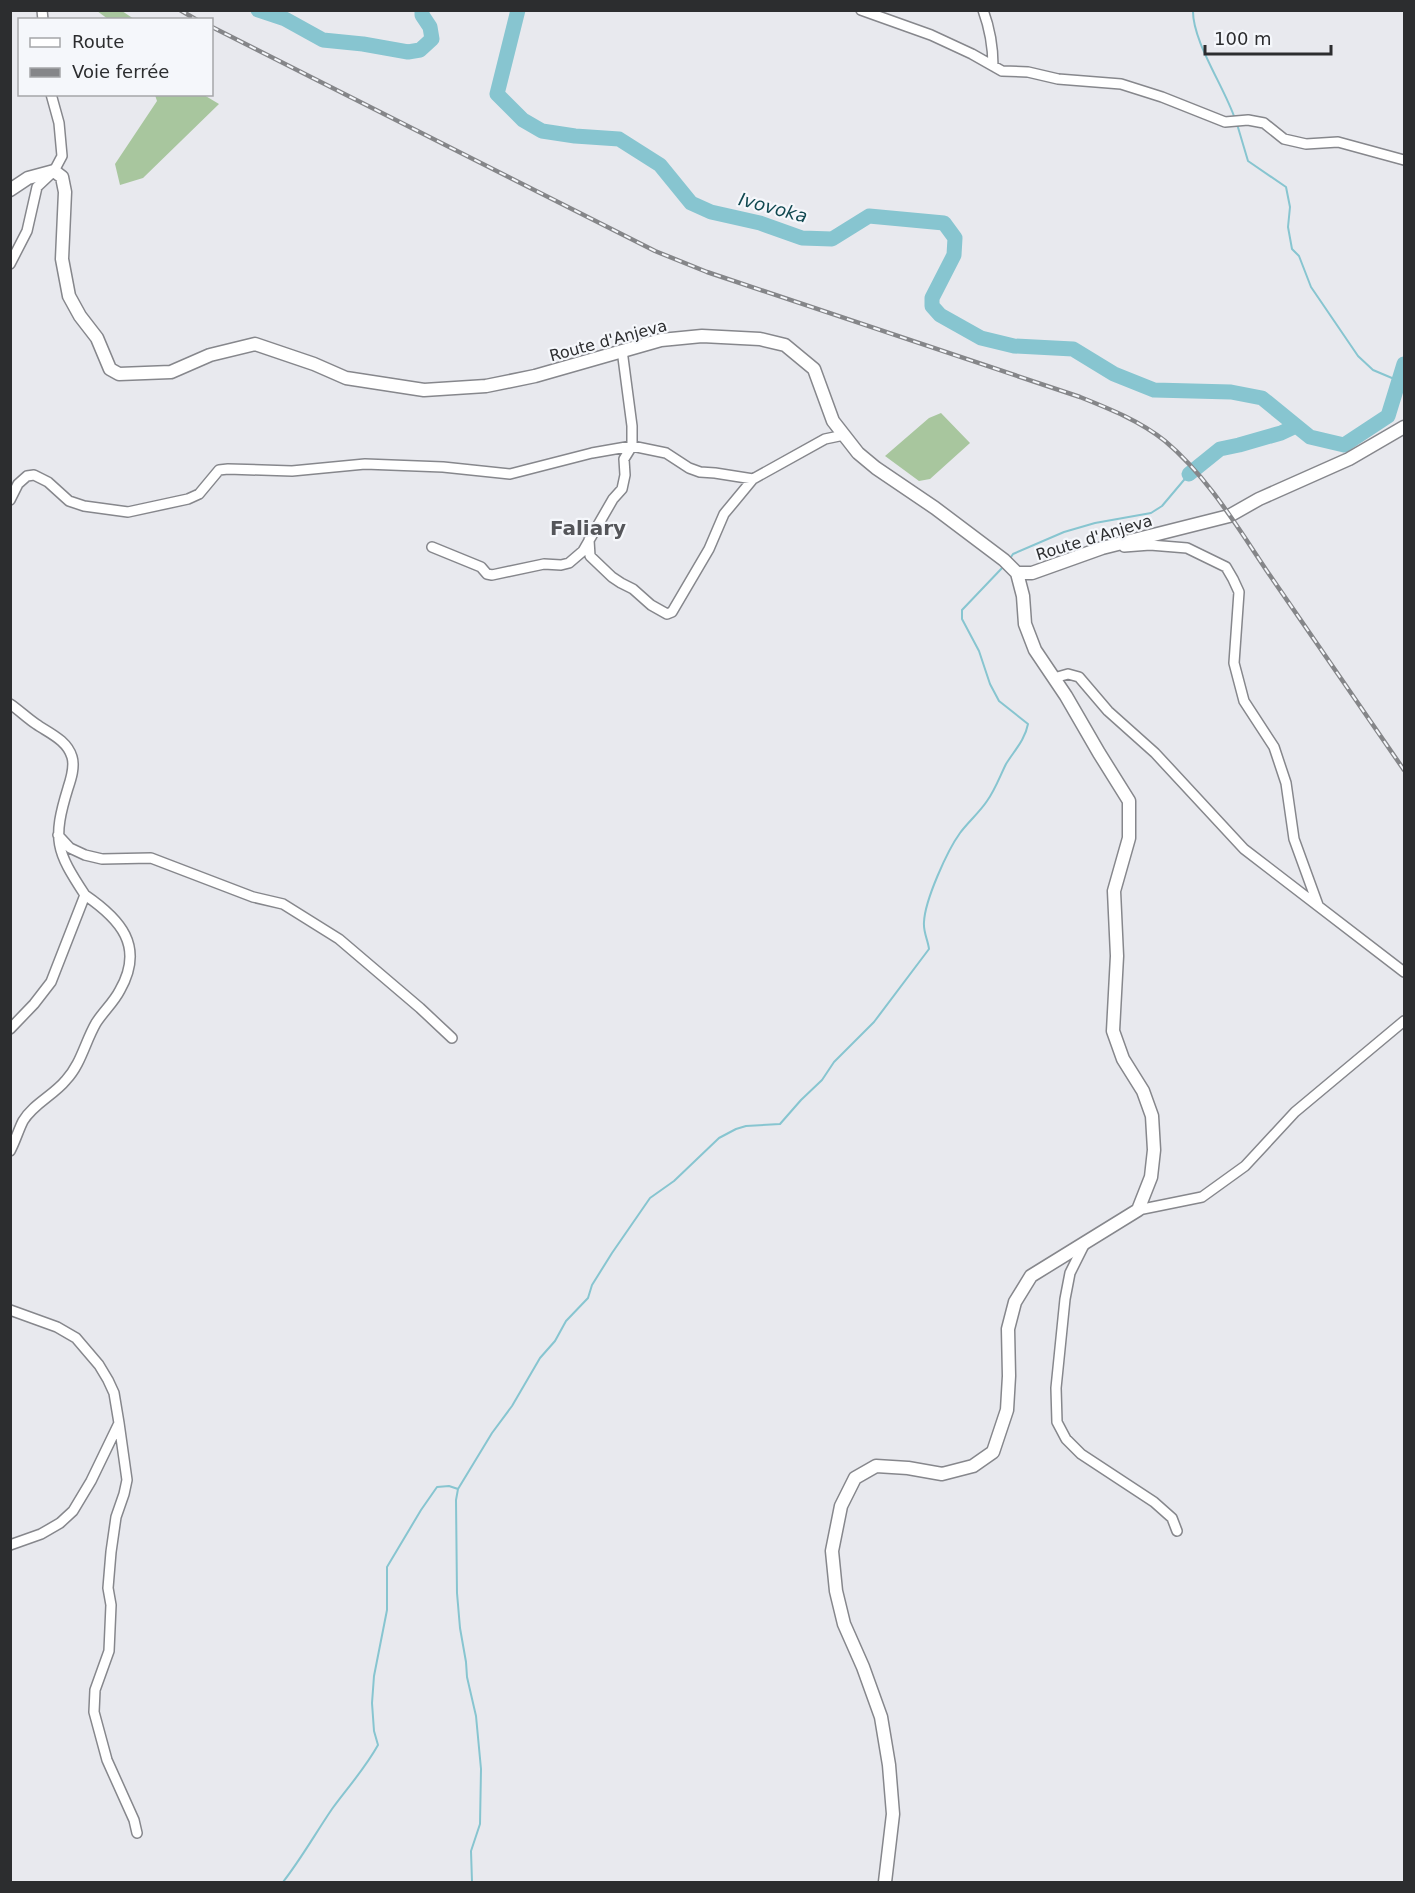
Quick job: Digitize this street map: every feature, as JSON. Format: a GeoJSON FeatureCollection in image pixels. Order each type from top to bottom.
{"type":"FeatureCollection","features":[{"type":"Feature","properties":{"kind":"street"},"geometry":{"type":"LineString","coordinates":[[861,10],[931,35],[1002,71],[1028,72],[1058,79],[1121,84],[1162,97],[1225,122],[1248,120],[1264,123],[1284,139],[1306,144],[1338,142],[1404,160]]}},
{"type":"Feature","properties":{"kind":"street"},"geometry":{"type":"LineString","coordinates":[[983,10],[990,29],[993,66]]}},
{"type":"Feature","properties":{"kind":"street"},"geometry":{"type":"LineString","coordinates":[[10,264],[27,231],[37,187],[54,171],[62,156],[59,123],[52,96]]}},
{"type":"Feature","properties":{"kind":"street"},"geometry":{"type":"LineString","coordinates":[[10,190],[28,178],[54,171]]}},
{"type":"Feature","properties":{"kind":"street","name":"Route d'Anjeva"},"geometry":{"type":"LineString","coordinates":[[54,171],[62,177],[65,192],[62,259],[69,296],[80,316],[98,338],[110,369],[119,374],[171,372],[210,354],[255,344],[314,364],[346,378],[424,390],[486,386],[525,378],[662,340],[702,336],[760,339],[785,345],[814,369],[833,421],[858,453],[935,508],[1004,560],[1015,571],[1032,573],[1102,548],[1229,516],[1259,499],[1349,459],[1404,427]]}},
{"type":"Feature","properties":{"kind":"street"},"geometry":{"type":"LineString","coordinates":[[432,547],[481,567],[487,574],[544,564],[561,565],[569,563],[583,551],[613,499],[622,489],[625,476],[624,459],[632,447],[632,426],[622,350]]}},
{"type":"Feature","properties":{"kind":"street"},"geometry":{"type":"LineString","coordinates":[[589,540],[590,556],[603,569],[621,584],[633,588],[651,605],[667,614],[672,612],[709,549],[724,514],[753,479],[825,439],[844,435]]}},
{"type":"Feature","properties":{"kind":"street"},"geometry":{"type":"LineString","coordinates":[[10,500],[18,484],[27,476],[34,475],[48,482],[69,501],[84,506],[129,512],[188,499],[199,494],[219,470],[228,468],[292,471],[365,464],[443,467],[510,474],[592,453],[632,447],[666,453],[689,468],[700,472],[715,472],[753,479]]}},
{"type":"Feature","properties":{"kind":"street"},"geometry":{"type":"LineString","coordinates":[[1102,548],[1149,545],[1187,548],[1226,567],[1239,592],[1234,663],[1244,701],[1274,747],[1286,783],[1294,839],[1318,905]]}},
{"type":"Feature","properties":{"kind":"street"},"geometry":{"type":"LineString","coordinates":[[1023,596],[1030,584],[1046,569]]}},
{"type":"Feature","properties":{"kind":"street"},"geometry":{"type":"LineString","coordinates":[[1015,571],[1023,596],[1025,624],[1035,650],[1129,801],[1129,838],[1114,891],[1117,956],[1113,1031],[1123,1059],[1143,1091],[1152,1116],[1154,1150],[1151,1177],[1138,1210]]}},
{"type":"Feature","properties":{"kind":"street"},"geometry":{"type":"LineString","coordinates":[[1054,678],[1068,674],[1079,677],[1108,711],[1155,753],[1244,849],[1404,972]]}},
{"type":"Feature","properties":{"kind":"street"},"geometry":{"type":"LineString","coordinates":[[10,704],[65,744],[73,758],[73,772],[60,812],[58,836],[60,852],[66,867],[85,895],[113,916],[128,940],[130,963],[121,990],[95,1024],[75,1068],[67,1080],[23,1121],[10,1151]]}},
{"type":"Feature","properties":{"kind":"street"},"geometry":{"type":"LineString","coordinates":[[58,836],[70,848],[85,855],[102,859],[151,858],[253,897],[283,904],[339,939],[452,1038]]}},
{"type":"Feature","properties":{"kind":"street"},"geometry":{"type":"LineString","coordinates":[[10,1029],[51,982],[85,895]]}},
{"type":"Feature","properties":{"kind":"street"},"geometry":{"type":"LineString","coordinates":[[885,1882],[893,1814],[889,1766],[881,1717],[844,1624],[836,1591],[832,1551],[841,1506],[855,1478],[876,1466],[908,1468],[942,1474],[973,1466],[993,1452],[1007,1410],[1008,1329],[1015,1302],[1031,1276],[1138,1210],[1202,1197],[1245,1166],[1295,1112],[1404,1021]]}},
{"type":"Feature","properties":{"kind":"street"},"geometry":{"type":"LineString","coordinates":[[1086,1241],[1070,1273],[1065,1299],[1056,1388],[1057,1422],[1066,1439],[1081,1454],[1154,1502],[1172,1518],[1177,1531]]}},
{"type":"Feature","properties":{"kind":"street"},"geometry":{"type":"LineString","coordinates":[[10,1310],[76,1338],[99,1365],[114,1393],[127,1480],[116,1517],[111,1552],[108,1588],[111,1605],[109,1651],[95,1690],[94,1713],[107,1760],[125,1799],[137,1833]]}},
{"type":"Feature","properties":{"kind":"street"},"geometry":{"type":"LineString","coordinates":[[10,1545],[41,1534],[60,1523],[73,1511],[91,1481],[119,1423]]}},
{"type":"Feature","properties":{"kind":"green space"},"geometry":{"type":"Polygon","coordinates":[[[97,11],[122,11],[132,18],[107,18],[97,11]]]}},
{"type":"Feature","properties":{"kind":"green space"},"geometry":{"type":"Polygon","coordinates":[[[155,96],[206,96],[219,104],[143,178],[120,185],[115,164],[157,101],[155,96]]]}},
{"type":"Feature","properties":{"kind":"green space"},"geometry":{"type":"Polygon","coordinates":[[[941,413],[970,443],[930,479],[919,481],[885,456],[929,418],[941,413]]]}},
{"type":"Feature","properties":{"kind":"waterway","name":"Ivovoka"},"geometry":{"type":"LineString","coordinates":[[258,10],[285,19],[323,40],[408,52],[420,50],[432,39],[430,27],[422,15],[422,10]]}},
{"type":"Feature","properties":{"kind":"waterway","name":"Ivovoka"},"geometry":{"type":"LineString","coordinates":[[518,10],[497,94],[523,120],[542,131],[619,139],[660,165],[691,203],[711,212],[760,223],[802,238],[832,239],[869,216],[944,223],[955,238],[954,255],[932,298],[932,306],[940,315],[981,338],[1014,346],[1073,349],[1114,374],[1154,390],[1231,392],[1262,398],[1310,437],[1344,445],[1388,416],[1404,364]]}},
{"type":"Feature","properties":{"kind":"waterway"},"geometry":{"type":"LineString","coordinates":[[1193,10],[1194,22],[1203,50],[1235,119]]}},
{"type":"Feature","properties":{"kind":"waterway"},"geometry":{"type":"LineString","coordinates":[[1237,124],[1248,161],[1286,187],[1290,207],[1288,227],[1292,249],[1299,256],[1311,287],[1358,356],[1373,370],[1399,381]]}},
{"type":"Feature","properties":{"kind":"waterway"},"geometry":{"type":"LineString","coordinates":[[1189,474],[1220,449],[1281,433],[1296,426]]}},
{"type":"Feature","properties":{"kind":"waterway"},"geometry":{"type":"LineString","coordinates":[[1009,560],[1013,554],[1064,532],[1095,523],[1151,513],[1162,506],[1189,474]]}},
{"type":"Feature","properties":{"kind":"waterway"},"geometry":{"type":"LineString","coordinates":[[472,1882],[471,1851],[480,1824],[481,1769],[476,1716],[467,1677],[457,1593],[456,1500],[458,1489],[540,1358],[555,1341],[566,1321],[588,1298],[592,1285],[650,1198],[674,1181],[719,1138],[746,1126],[780,1124],[822,1080],[834,1062],[874,1022],[929,949],[924,929],[925,913],[949,851],[960,833],[990,797],[1006,764],[1027,730],[1028,724],[999,701],[990,684],[979,651],[962,619],[962,610],[1003,567]]}},
{"type":"Feature","properties":{"kind":"waterway"},"geometry":{"type":"LineString","coordinates":[[283,1882],[378,1745],[374,1731],[372,1703],[374,1676],[387,1610],[387,1567],[437,1487],[449,1486],[458,1489]]}},
{"type":"Feature","properties":{"kind":"railway"},"geometry":{"type":"LineString","coordinates":[[180,10],[194,18]]}},
{"type":"Feature","properties":{"kind":"railway"},"geometry":{"type":"LineString","coordinates":[[213,28],[655,251],[707,272],[1080,397],[1145,427],[1181,455],[1222,504],[1404,770]]}},
{"type":"Feature","properties":{"kind":"district","name":"Faliary"},"geometry":{"type":"Point","coordinates":[588,528]}}]}
